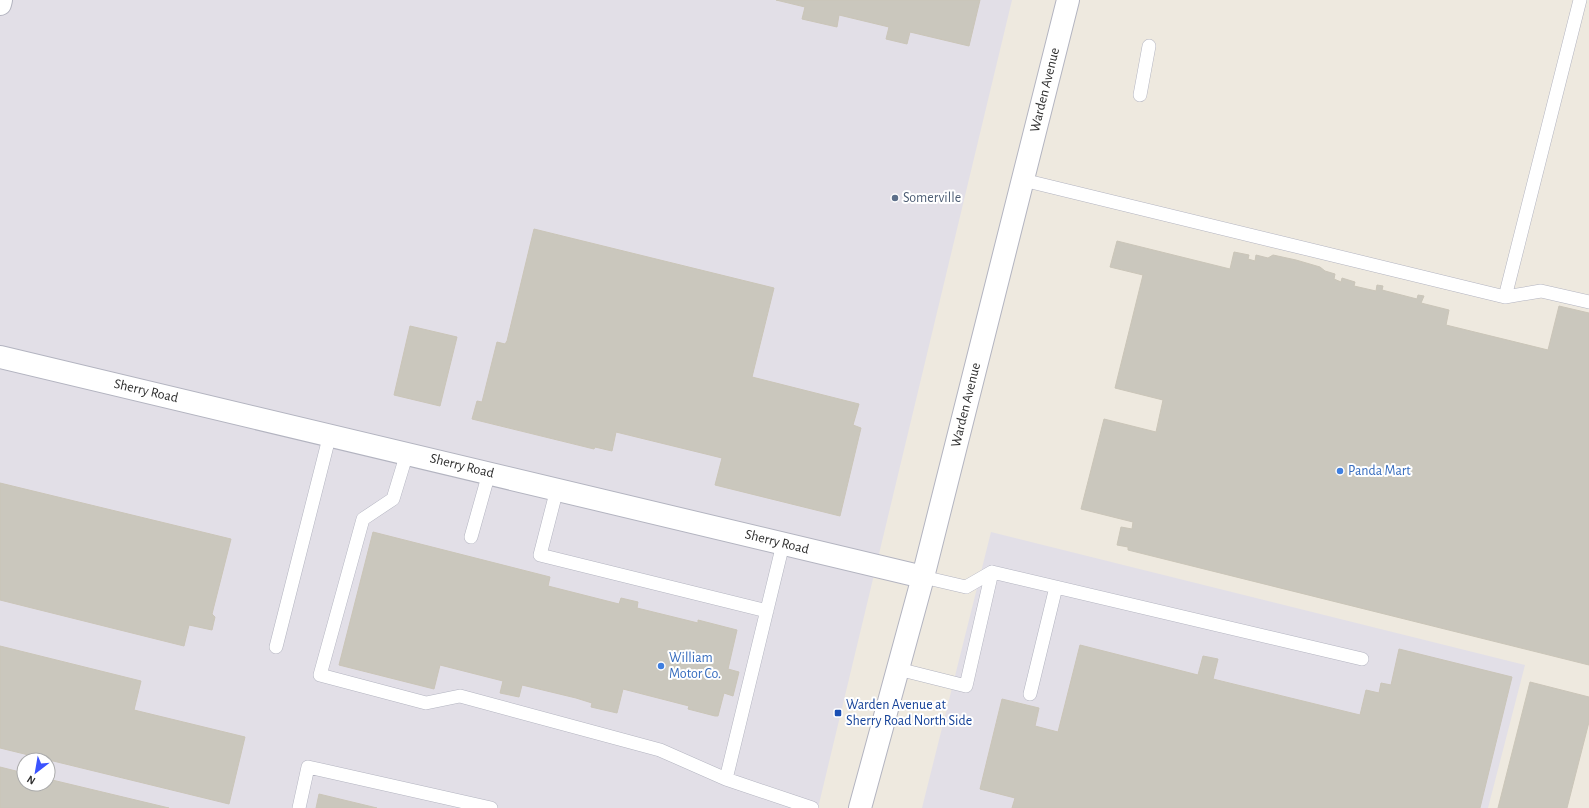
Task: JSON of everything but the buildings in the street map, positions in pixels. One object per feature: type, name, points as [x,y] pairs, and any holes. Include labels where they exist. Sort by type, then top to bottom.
[{"type":"street","points":[[0,4],[1,0]]},
{"type":"street","name":"Warden Avenue","points":[[860,808],[923,577],[1068,0]]},
{"type":"street","name":"Sherry Road","points":[[0,357],[330,434],[923,577]]},
{"type":"lane","points":[[1505,297],[1580,0]]},
{"type":"lane","points":[[1140,95],[1149,46]]},
{"type":"lane","points":[[1023,180],[1505,297],[1541,291],[1589,302]]},
{"type":"lane","points":[[276,647],[330,434]]},
{"type":"lane","points":[[407,453],[394,499],[363,519],[320,675],[426,703],[460,696],[660,750],[726,779],[812,808]]},
{"type":"lane","points":[[471,536],[489,473]]},
{"type":"lane","points":[[557,489],[540,555],[767,611]]},
{"type":"lane","points":[[726,779],[783,544]]},
{"type":"lane","points":[[923,577],[966,588],[992,572],[1362,659]]},
{"type":"lane","points":[[898,669],[966,686],[992,572]]},
{"type":"lane","points":[[1030,694],[1056,587]]},
{"type":"lane","points":[[299,808],[308,767],[491,808]]},
{"type":"shaded area","points":[[0,0],[1012,0],[818,808],[0,808]]},
{"type":"shaded area","points":[[991,532],[1525,665],[1488,808],[922,808]]},
{"type":"place","name":"Somerville","points":[[895,198]]},
{"type":"place","name":"Panda Mart","points":[[1340,471]]},
{"type":"place","name":"William Motor Co.","points":[[661,666]]},
{"type":"place","name":"Warden Avenue at Sherry Road North Side","points":[[838,713]]}]
